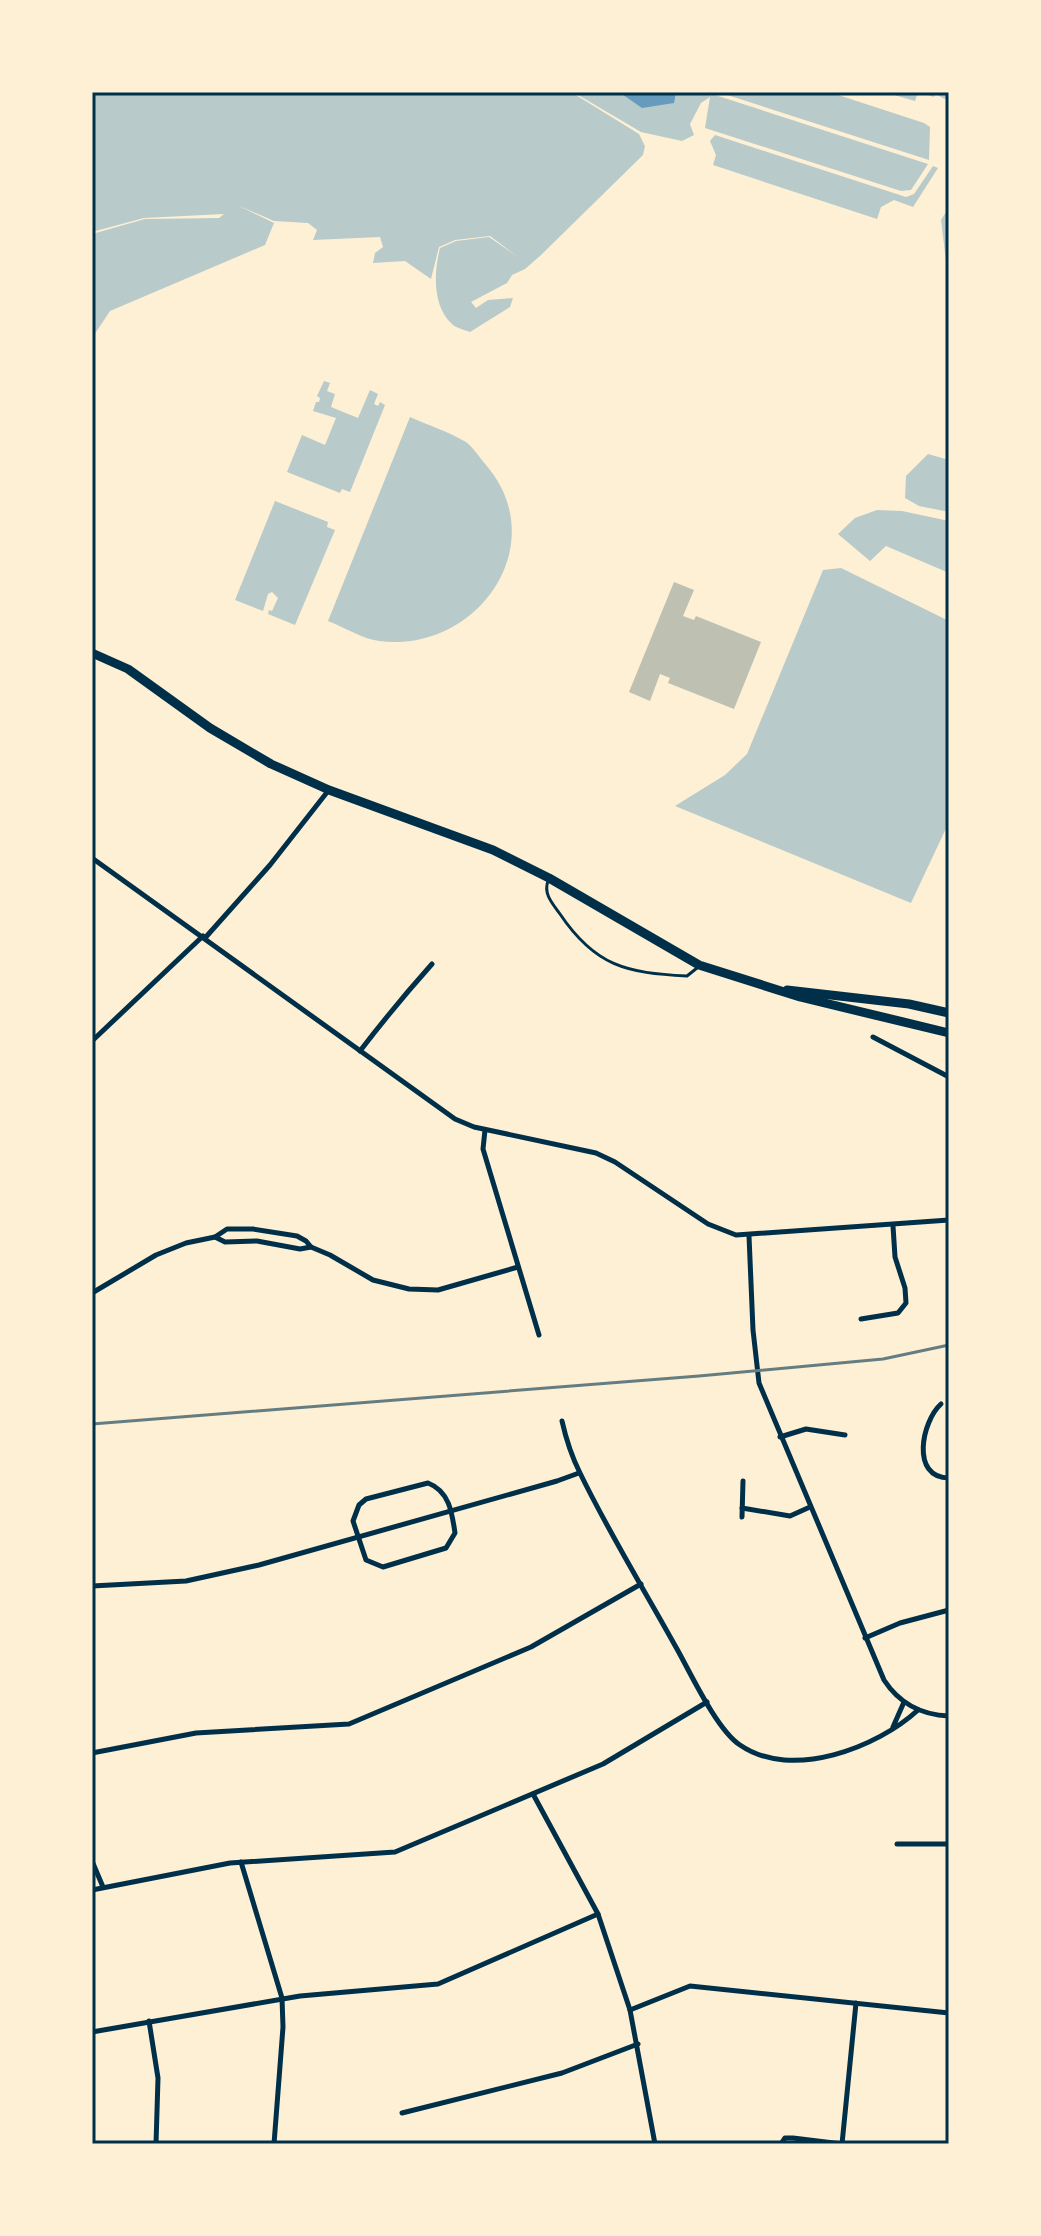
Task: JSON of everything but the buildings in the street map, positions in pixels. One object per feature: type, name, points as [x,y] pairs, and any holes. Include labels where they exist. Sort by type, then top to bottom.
[{"type":"main road","points":[[92,653],[128,669],[210,728],[271,764],[329,790],[493,850],[549,878],[699,965],[800,997],[949,1033]]},
{"type":"main road","points":[[779,990],[803,990],[909,1004],[949,1013]]},
{"type":"street","points":[[92,1041],[204,937],[270,865],[329,790]]},
{"type":"street","points":[[92,858],[455,1119],[485,1130],[596,1153],[615,1162],[721,1231],[749,1236],[949,1220]]},
{"type":"street","points":[[360,1051],[399,1000],[432,964]]},
{"type":"street","points":[[873,1037],[949,1077]]},
{"type":"street","points":[[485,1130],[483,1149],[539,1335]]},
{"type":"street","points":[[861,1319],[898,1313],[906,1303],[905,1288],[895,1257],[893,1226]]},
{"type":"street","points":[[92,1293],[171,1248],[215,1237],[227,1229],[253,1229],[297,1236],[311,1247],[373,1280],[409,1289],[438,1290],[518,1267]]},
{"type":"street","points":[[749,1236],[754,1345],[759,1383],[780,1437],[884,1680],[904,1702],[918,1710],[949,1716]]},
{"type":"street","points":[[215,1237],[225,1242],[257,1241],[300,1249],[311,1247]]},
{"type":"street","points":[[941,1404],[924,1434],[924,1457],[931,1472],[949,1478]]},
{"type":"street","points":[[562,1421],[579,1473],[707,1702],[739,1745],[776,1759],[811,1759],[842,1752],[873,1741],[893,1727],[904,1702]]},
{"type":"street","points":[[780,1437],[806,1429],[845,1435]]},
{"type":"street","points":[[92,1586],[186,1581],[259,1565],[579,1473]]},
{"type":"street","points":[[742,1517],[743,1481]]},
{"type":"street","points":[[432,1484],[443,1491],[451,1512],[455,1533],[446,1548],[383,1567],[363,1558],[353,1517],[363,1501],[409,1487],[432,1484]]},
{"type":"street","points":[[742,1508],[790,1516],[810,1507]]},
{"type":"street","points":[[92,1753],[196,1733],[349,1724],[531,1647],[641,1584]]},
{"type":"street","points":[[865,1638],[900,1623],[949,1610]]},
{"type":"street","points":[[92,1890],[241,1862],[395,1852],[603,1764],[707,1702]]},
{"type":"street","points":[[893,1727],[899,1727],[918,1710]]},
{"type":"street","points":[[533,1794],[598,1914],[630,2010],[655,2144]]},
{"type":"street","points":[[897,1844],[949,1844]]},
{"type":"street","points":[[92,1861],[103,1887]]},
{"type":"street","points":[[241,1862],[282,1998],[283,2027],[274,2144]]},
{"type":"street","points":[[92,2032],[282,1998],[438,1984],[598,1914]]},
{"type":"street","points":[[630,2010],[690,1986],[949,2013]]},
{"type":"street","points":[[781,2144],[789,2138],[842,2144],[856,2003]]},
{"type":"street","points":[[149,2021],[158,2078],[156,2144]]},
{"type":"street","points":[[402,2113],[562,2073],[638,2044]]},
{"type":"lane","points":[[549,878],[545,888],[549,898],[573,934],[594,954],[624,967],[659,975],[687,976],[699,965]]},
{"type":"shaded area","points":[[92,92],[571,92],[639,134],[645,146],[643,155],[541,255],[525,269],[512,275],[507,283],[471,302],[476,308],[488,300],[513,298],[510,307],[470,332],[452,324],[441,308],[436,288],[438,257],[440,248],[456,241],[489,237],[518,257],[490,236],[455,240],[439,247],[431,279],[405,261],[373,263],[375,253],[383,247],[380,237],[313,240],[317,230],[308,223],[274,221],[237,205],[274,223],[265,245],[110,311],[92,338],[92,234],[145,219],[219,218],[224,214],[144,218],[92,232]]},
{"type":"shaded area","points":[[573,92],[708,92],[710,96],[712,94],[928,164],[911,190],[901,191],[705,128],[710,97],[701,103],[690,124],[694,135],[682,141],[641,132]]},
{"type":"shaded area","points":[[718,92],[829,92],[930,127],[929,160]]},
{"type":"shaded area","points":[[884,92],[918,92],[915,101]]},
{"type":"shaded area","points":[[918,92],[949,92],[949,101],[935,94],[934,97]]},
{"type":"shaded area","points":[[715,135],[906,197],[914,194],[933,166],[938,168],[913,207],[894,200],[881,207],[877,219],[713,165],[716,155],[710,141]]},
{"type":"shaded area","points":[[949,207],[949,263],[946,261],[941,220]]},
{"type":"shaded area","points":[[324,381],[330,383],[327,391],[335,394],[331,407],[358,418],[370,390],[378,394],[374,404],[378,406],[380,402],[385,405],[350,492],[342,489],[340,493],[287,472],[302,435],[325,445],[336,418],[313,411],[316,402],[319,402],[317,396]]},
{"type":"shaded area","points":[[410,417],[466,442],[486,465],[505,496],[512,528],[508,559],[495,588],[474,612],[447,630],[415,640],[379,641],[328,621]]},
{"type":"shaded area","points":[[928,454],[949,460],[949,512],[919,506],[905,498],[906,476]]},
{"type":"shaded area","points":[[275,501],[328,522],[327,527],[335,530],[295,625],[268,614],[278,598],[272,592],[268,594],[263,611],[235,600]]},
{"type":"shaded area","points":[[877,510],[902,511],[949,521],[949,573],[886,546],[870,561],[838,534],[855,518]]},
{"type":"shaded area","points":[[841,568],[949,621],[949,822],[911,903],[675,806],[725,775],[747,754],[823,570]]},
{"type":"water","points":[[619,92],[676,92],[674,103],[642,108]]},
{"type":"railway","points":[[92,1424],[699,1376],[883,1359],[949,1345]]}]
